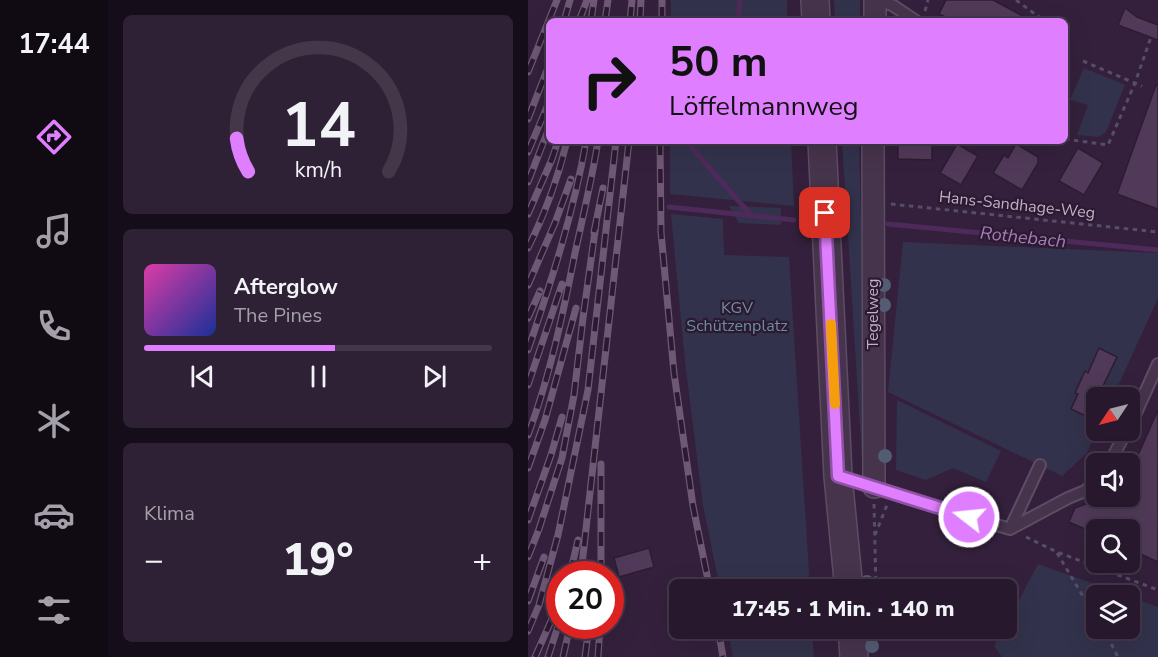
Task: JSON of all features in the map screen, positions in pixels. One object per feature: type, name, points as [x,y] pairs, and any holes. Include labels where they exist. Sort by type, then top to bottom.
[{"type":"street","points":[[815,0],[816,18]]},
{"type":"street","points":[[875,18],[876,0]]},
{"type":"street","points":[[822,144],[838,476],[848,579]]},
{"type":"street","name":"Tegelweg","points":[[873,144],[874,488]]},
{"type":"street","points":[[853,639],[854,657]]},
{"type":"lane","points":[[876,0],[892,5],[912,18]]},
{"type":"lane","points":[[1140,404],[1158,364]]},
{"type":"lane","points":[[1010,529],[1040,465]]},
{"type":"lane","points":[[838,476],[1010,529],[1086,490]]},
{"type":"path","points":[[1016,0],[1038,18]]},
{"type":"path","points":[[1068,139],[1108,145],[1135,83],[1151,38]]},
{"type":"path","points":[[1083,61],[1142,86]]},
{"type":"path","name":"Hans-Sandhage-Weg","points":[[873,203],[1158,232]]},
{"type":"path","points":[[874,488],[876,579]]},
{"type":"path","points":[[874,537],[885,508],[894,494]]},
{"type":"path","points":[[1010,529],[1056,552],[1158,590]]},
{"type":"path","points":[[1056,552],[1086,602]]},
{"type":"path","points":[[1108,639],[1118,657]]},
{"type":"green space","points":[[671,0],[787,0],[787,18],[671,18]]},
{"type":"green space","points":[[834,0],[860,0],[860,18],[835,18]]},
{"type":"green space","points":[[1084,68],[1125,85],[1106,132],[1098,137],[1077,135],[1088,105],[1070,100]]},
{"type":"green space","points":[[670,144],[791,144],[794,206],[670,194]]},
{"type":"green space","points":[[842,144],[859,144],[867,460],[862,459]]},
{"type":"green space","points":[[729,206],[781,208],[781,225],[739,223]]},
{"type":"green space","name":"KGV Schützenplatz","points":[[671,214],[723,219],[724,255],[789,257],[809,579],[718,579],[703,505],[685,362]]},
{"type":"green space","points":[[903,242],[1158,253],[1158,298],[1118,387],[1086,387],[1086,441],[1092,441],[1087,453],[1062,476],[888,392]]},
{"type":"green space","points":[[897,400],[1001,451],[986,482],[953,468],[926,480],[896,470]]},
{"type":"green space","points":[[1038,564],[1098,585],[1086,585],[1086,639],[1140,639],[1140,601],[1158,607],[1158,657],[1002,657],[994,646],[998,639],[1017,639],[1017,604]]},
{"type":"green space","points":[[729,639],[813,639],[814,657],[733,657]]},
{"type":"building","points":[[946,0],[993,0],[1026,18],[948,18],[939,14]]},
{"type":"building","points":[[1125,8],[1137,17],[1158,25],[1158,40],[1118,25]]},
{"type":"building","points":[[1156,85],[1158,86],[1158,209],[1117,194]]},
{"type":"building","points":[[898,144],[932,144],[932,160],[898,159]]},
{"type":"building","points":[[957,144],[978,156],[961,185],[940,173]]},
{"type":"building","points":[[1016,144],[1038,157],[1038,163],[1022,190],[993,173],[1004,155],[1008,158]]},
{"type":"building","points":[[1078,148],[1103,163],[1084,195],[1059,181]]},
{"type":"building","points":[[1099,348],[1117,357],[1102,387],[1086,387],[1086,416],[1071,409],[1085,371],[1088,373]]},
{"type":"building","points":[[1158,410],[1158,562],[1140,554],[1140,519],[1086,519],[1086,530],[1069,522],[1075,508],[1086,504],[1086,507],[1140,507],[1139,453]]},
{"type":"building","points":[[649,548],[654,567],[624,576],[624,561],[615,561],[614,558]]},
{"type":"waterway","points":[[738,18],[740,0]]},
{"type":"waterway","points":[[692,148],[750,214]]},
{"type":"waterway","name":"Rothebach","points":[[669,207],[794,220]]},
{"type":"waterway","name":"Rothebach","points":[[888,224],[1158,250]]},
{"type":"railway","points":[[550,18],[557,0]]},
{"type":"railway","points":[[565,18],[570,0]]},
{"type":"railway","points":[[580,18],[587,0]]},
{"type":"railway","points":[[591,18],[594,0]]},
{"type":"railway","points":[[605,18],[608,0]]},
{"type":"railway","points":[[630,18],[632,0]]},
{"type":"railway","points":[[640,18],[641,0]]},
{"type":"railway","points":[[662,0],[662,18]]},
{"type":"railway","points":[[528,72],[546,27]]},
{"type":"railway","points":[[528,119],[546,73]]},
{"type":"railway","points":[[528,152],[546,109]]},
{"type":"railway","points":[[528,182],[546,136]]},
{"type":"railway","points":[[528,214],[557,144]]},
{"type":"railway","points":[[528,248],[560,169],[566,144]]},
{"type":"railway","points":[[528,350],[568,220],[585,144]]},
{"type":"railway","points":[[528,435],[543,390],[566,299],[597,144]]},
{"type":"railway","points":[[528,631],[539,605],[558,535],[588,390],[616,144]]},
{"type":"railway","points":[[582,561],[629,144]]},
{"type":"railway","points":[[660,144],[661,232],[674,373],[693,506],[708,579]]},
{"type":"railway","points":[[528,285],[571,179]]},
{"type":"railway","points":[[594,232],[603,188]]},
{"type":"railway","points":[[528,557],[562,458],[574,395],[596,224]]},
{"type":"railway","points":[[528,385],[562,284]]},
{"type":"railway","points":[[528,318],[540,291]]},
{"type":"railway","points":[[528,468],[545,420],[576,308]]},
{"type":"railway","points":[[528,520],[562,417]]},
{"type":"railway","points":[[601,464],[601,561]]},
{"type":"railway","points":[[573,561],[578,540]]},
{"type":"railway","points":[[528,601],[544,557]]},
{"type":"railway","points":[[535,657],[546,632]]},
{"type":"railway","points":[[548,657],[554,639]]},
{"type":"railway","points":[[563,657],[567,639]]},
{"type":"railway","points":[[585,657],[587,639]]},
{"type":"railway","points":[[598,657],[599,639]]},
{"type":"railway","points":[[720,639],[723,657]]},
{"type":"slow traffic","points":[[831,324],[835,404]]},
{"type":"route","points":[[825,213],[838,476],[969,517]]}]
